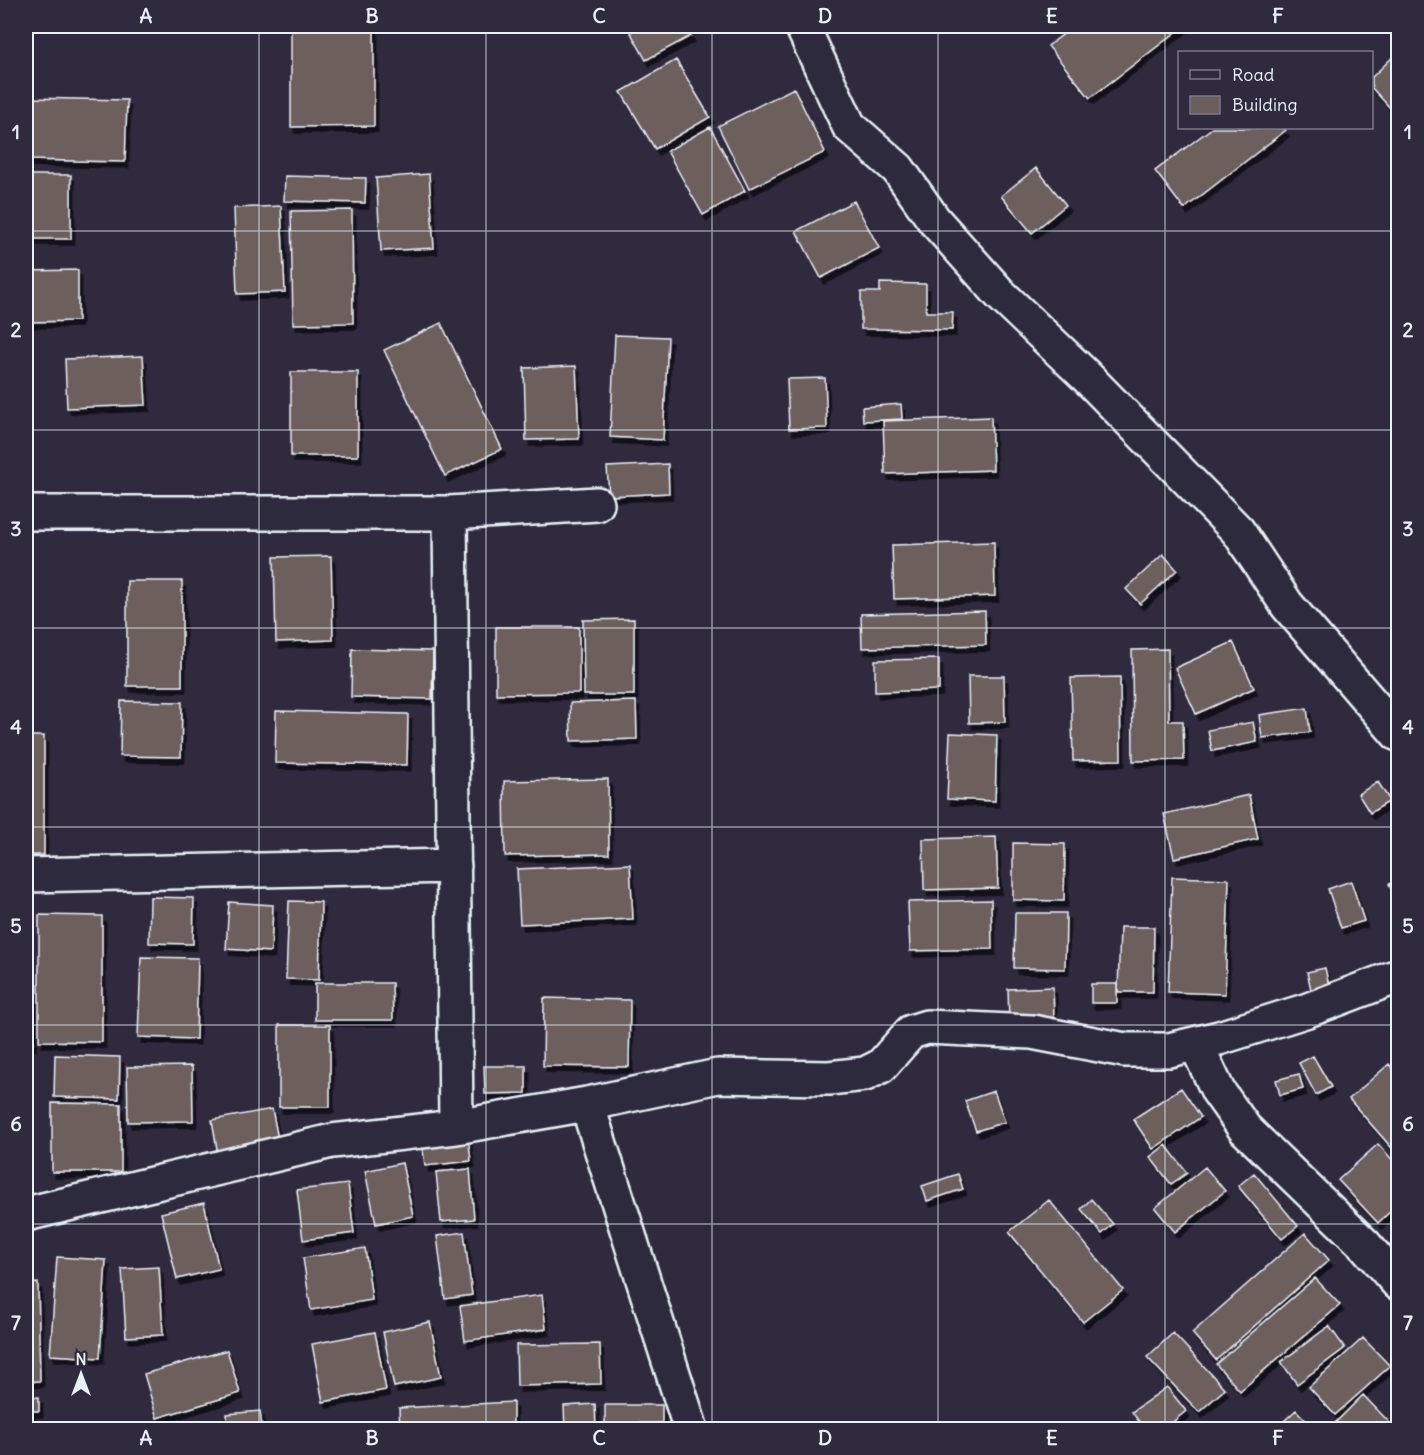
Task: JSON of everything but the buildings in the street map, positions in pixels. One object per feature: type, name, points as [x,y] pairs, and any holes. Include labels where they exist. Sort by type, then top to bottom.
[{"type":"street","points":[[802,26],[849,126],[898,169],[934,220],[1001,295],[1084,375],[1238,531],[1261,562],[1287,605],[1398,734]]},
{"type":"street","points":[[26,513],[450,513],[597,504]]},
{"type":"street","points":[[450,513],[456,1127]]},
{"type":"street","points":[[26,875],[454,866]]},
{"type":"street","points":[[26,1214],[332,1141],[456,1127],[587,1104],[718,1076],[829,1078],[865,1074],[880,1065],[911,1032],[927,1027],[1032,1032],[1125,1050],[1169,1050],[1308,1010],[1398,976]]},
{"type":"street","points":[[1196,1044],[1218,1091],[1245,1129],[1365,1245],[1398,1283]]},
{"type":"street","points":[[587,1104],[691,1430]]}]
